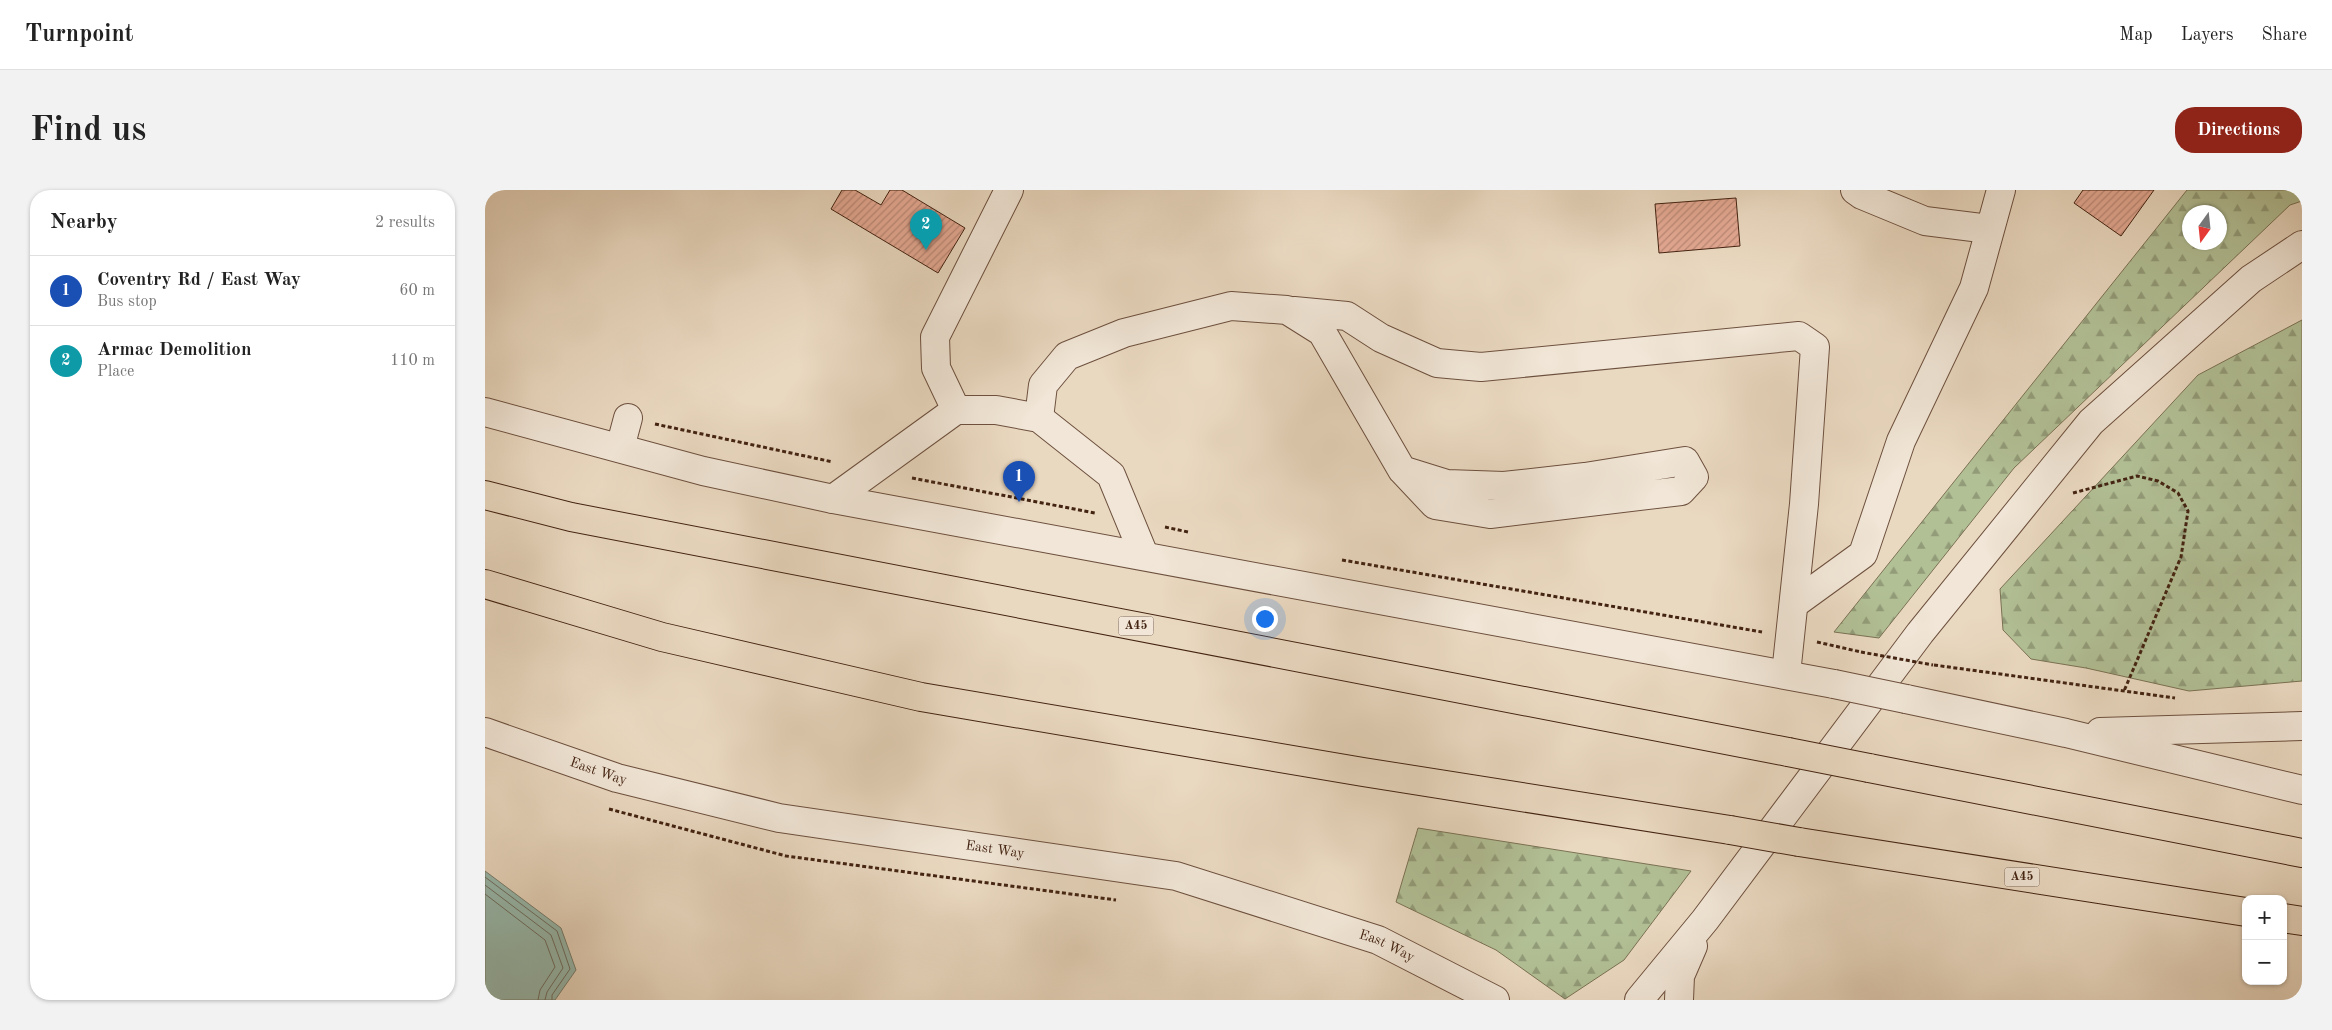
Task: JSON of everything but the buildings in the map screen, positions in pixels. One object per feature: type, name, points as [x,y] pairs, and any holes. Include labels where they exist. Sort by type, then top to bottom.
[{"type":"highway","name":"A45","points":[[485,495],[590,521],[2302,853]]},
{"type":"highway","name":"A45","points":[[485,584],[662,637],[921,697],[1373,774],[2242,911]]},
{"type":"highway","points":[[2287,919],[2302,921]]},
{"type":"street","points":[[956,410],[936,368],[935,337],[1009,190]]},
{"type":"street","points":[[1855,190],[1861,195],[1925,221],[1989,229]]},
{"type":"street","points":[[1794,604],[1863,554],[1901,441],[1974,288],[2001,190]]},
{"type":"street","points":[[1639,1000],[1705,920],[1920,633],[2091,422],[2251,279],[2302,245]]},
{"type":"street","points":[[1039,418],[1043,385],[1067,356],[1124,333],[1231,306],[1347,316],[1381,338],[1437,363],[1481,367],[1799,336],[1815,347],[1804,504],[1786,674]]},
{"type":"street","points":[[1287,310],[1322,332],[1402,470],[1435,505],[1490,514],[1681,491],[1693,477],[1685,461],[1585,477],[1504,486],[1447,484],[1402,470]]},
{"type":"street","points":[[833,499],[956,410],[996,410],[1039,418],[1111,475],[1144,555]]},
{"type":"street","points":[[485,412],[703,471],[833,499],[1786,674],[2066,733],[2302,790]]},
{"type":"street","points":[[620,448],[628,418]]},
{"type":"street","points":[[2066,733],[2302,726]]},
{"type":"street","name":"East Way","points":[[485,732],[617,778],[779,818],[1175,876],[1378,940],[1495,1000]]},
{"type":"street","points":[[1679,1000],[1680,976],[1705,920]]},
{"type":"path","points":[[628,418],[873,470],[1194,533]]},
{"type":"path","points":[[2067,497],[2076,492],[2137,476],[2158,481],[2178,493],[2188,511],[2181,557],[2124,691]]},
{"type":"path","points":[[1339,560],[1791,637],[1861,652],[1933,664],[2183,699]]},
{"type":"path","points":[[1915,665],[1921,657]]},
{"type":"path","points":[[623,814],[786,856],[1125,901]]},
{"type":"green space","points":[[2187,190],[2302,190],[2302,201],[2290,205],[2014,468],[1879,638],[1834,632]]},
{"type":"green space","points":[[2302,320],[2302,681],[2189,691],[2086,668],[2031,659],[2003,630],[2000,589],[2198,375]]},
{"type":"green space","points":[[1418,828],[1691,871],[1624,960],[1565,999],[1496,950],[1396,902]]},
{"type":"water","points":[[485,871],[561,928],[576,970],[555,1000],[492,1000],[485,996]]},
{"type":"place","name":"Armac Demolition","points":[[926,250]]},
{"type":"place","name":"Coventry Rd / East Way","points":[[1019,502]]}]
